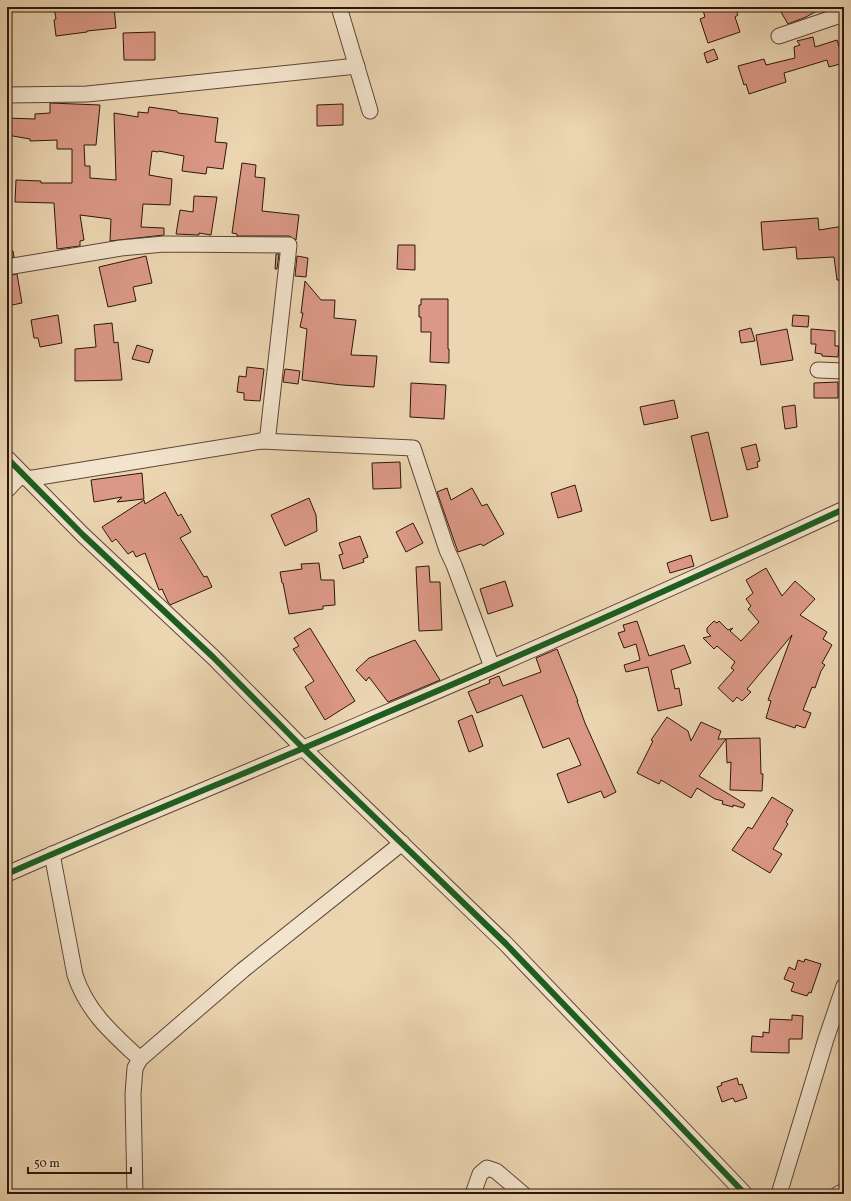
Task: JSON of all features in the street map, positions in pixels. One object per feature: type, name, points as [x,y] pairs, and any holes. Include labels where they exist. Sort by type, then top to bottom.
[{"type":"street","points":[[339,7],[370,110]]},
{"type":"street","points":[[778,36],[844,14]]},
{"type":"street","points":[[7,95],[87,94],[357,66]]},
{"type":"street","points":[[7,267],[121,248],[164,244],[289,245],[268,434],[266,439],[261,441]]},
{"type":"street","points":[[818,370],[844,370]]},
{"type":"street","points":[[7,490],[25,476],[261,441],[413,448],[447,550],[492,667]]},
{"type":"street","points":[[7,458],[83,535],[214,657],[303,748],[517,955],[745,1194]]},
{"type":"street","points":[[7,874],[492,667],[844,509]]},
{"type":"street","points":[[135,1194],[133,1094],[135,1068],[140,1059],[243,970],[402,843]]},
{"type":"street","points":[[52,854],[75,975],[79,987],[86,1000],[105,1026],[140,1059]]},
{"type":"street","points":[[779,1194],[844,986]]},
{"type":"street","points":[[473,1194],[480,1174],[487,1168],[496,1171],[523,1194]]},
{"type":"street","points":[[838,1194],[844,1190]]},
{"type":"building","points":[[54,7],[114,7],[116,28],[56,36]]},
{"type":"building","points":[[702,7],[734,7],[738,15],[735,17],[740,32],[708,43],[700,19],[705,17]]},
{"type":"building","points":[[778,7],[824,7],[806,17],[788,24]]},
{"type":"building","points":[[155,32],[155,60],[124,60],[123,33]]},
{"type":"building","points":[[813,37],[815,47],[837,40],[844,63],[829,67],[827,60],[784,73],[786,82],[749,94],[746,84],[744,85],[738,66],[764,59],[766,65],[795,58],[794,47],[800,45],[797,41]]},
{"type":"building","points":[[714,49],[718,59],[707,63],[704,53]]},
{"type":"building","points":[[50,103],[100,105],[96,145],[84,145],[85,166],[90,166],[90,178],[116,180],[114,113],[138,117],[138,112],[148,113],[149,107],[177,111],[178,113],[218,118],[215,142],[227,143],[223,169],[207,167],[206,174],[182,171],[184,156],[152,151],[149,175],[172,179],[170,205],[143,204],[141,227],[164,228],[164,235],[110,241],[111,219],[80,215],[84,240],[80,241],[80,246],[57,249],[54,203],[15,202],[16,180],[41,181],[41,183],[72,183],[72,149],[57,149],[57,140],[30,141],[30,139],[7,135],[7,118],[35,119],[35,114],[50,113]]},
{"type":"building","points":[[343,104],[343,125],[317,126],[317,105]]},
{"type":"building","points":[[242,163],[256,165],[255,177],[265,178],[262,211],[299,215],[296,240],[289,236],[237,236],[237,234],[232,233]]},
{"type":"building","points":[[194,196],[217,197],[211,235],[199,233],[199,235],[176,234],[180,210],[193,212]]},
{"type":"building","points":[[818,218],[819,230],[844,226],[844,280],[837,280],[834,257],[797,259],[796,247],[763,250],[761,222]]},
{"type":"building","points":[[398,245],[415,245],[415,270],[397,269]]},
{"type":"building","points":[[7,251],[13,251],[14,257],[7,258]]},
{"type":"building","points":[[276,254],[279,254],[277,269],[275,269]]},
{"type":"building","points":[[146,256],[152,283],[133,287],[136,301],[108,307],[99,267]]},
{"type":"building","points":[[297,256],[308,258],[306,277],[295,276]]},
{"type":"building","points":[[17,274],[22,303],[7,306],[7,276]]},
{"type":"building","points":[[305,281],[321,300],[335,300],[334,318],[356,320],[351,355],[377,356],[374,387],[302,380],[307,329],[300,327],[303,313],[301,313]]},
{"type":"building","points":[[421,299],[448,299],[449,363],[430,362],[431,332],[421,332],[419,305],[421,305]]},
{"type":"building","points":[[58,315],[62,343],[40,347],[38,338],[34,338],[31,320]]},
{"type":"building","points":[[793,315],[809,316],[808,327],[792,326]]},
{"type":"building","points":[[112,323],[114,343],[118,342],[122,380],[75,381],[75,349],[96,347],[94,325]]},
{"type":"building","points":[[751,328],[755,341],[741,343],[739,331]]},
{"type":"building","points":[[787,329],[793,360],[761,365],[756,335]]},
{"type":"building","points":[[811,329],[835,331],[835,346],[839,346],[838,357],[822,356],[822,354],[815,353],[816,344],[811,344]]},
{"type":"building","points":[[137,345],[153,350],[149,363],[132,359]]},
{"type":"building","points":[[247,367],[264,369],[260,401],[244,400],[244,393],[237,392],[239,376],[246,377]]},
{"type":"building","points":[[285,369],[300,371],[298,384],[283,382]]},
{"type":"building","points":[[838,382],[838,398],[814,398],[814,383]]},
{"type":"building","points":[[411,383],[446,385],[444,419],[410,417]]},
{"type":"building","points":[[674,400],[678,418],[644,425],[640,407]]},
{"type":"building","points":[[795,405],[797,427],[785,429],[782,407]]},
{"type":"building","points":[[708,432],[728,517],[711,521],[691,436]]},
{"type":"building","points":[[756,444],[760,461],[757,462],[758,467],[747,470],[741,448]]},
{"type":"building","points":[[400,462],[401,488],[373,489],[372,463]]},
{"type":"building","points":[[142,473],[144,499],[117,502],[122,497],[94,502],[91,480]]},
{"type":"building","points":[[575,485],[582,511],[558,518],[551,493]]},
{"type":"building","points":[[447,488],[451,500],[472,488],[482,506],[487,504],[504,534],[483,546],[481,544],[458,552],[437,492]]},
{"type":"building","points":[[165,492],[178,516],[181,514],[191,532],[180,538],[204,577],[207,576],[212,587],[170,605],[162,589],[159,590],[145,553],[136,557],[133,551],[128,554],[116,539],[112,542],[102,527],[144,500],[145,504]]},
{"type":"building","points":[[309,498],[316,515],[317,531],[285,546],[271,515]]},
{"type":"building","points":[[413,523],[423,543],[406,552],[396,532]]},
{"type":"building","points":[[360,536],[368,557],[363,559],[364,562],[343,569],[339,555],[343,554],[339,543]]},
{"type":"building","points":[[691,555],[694,566],[670,573],[667,563]]},
{"type":"building","points":[[319,563],[321,580],[334,580],[335,605],[323,606],[323,609],[289,614],[280,572],[302,569],[301,564]]},
{"type":"building","points":[[429,566],[430,582],[440,582],[442,630],[419,631],[416,567]]},
{"type":"building","points":[[766,568],[782,596],[795,581],[815,599],[800,615],[827,632],[823,639],[832,645],[822,663],[825,665],[821,671],[815,688],[812,687],[803,710],[811,713],[805,728],[796,725],[795,728],[766,718],[771,701],[768,700],[792,635],[747,689],[751,692],[742,701],[737,697],[733,702],[718,688],[734,670],[731,668],[735,662],[717,646],[714,649],[703,638],[711,636],[707,632],[707,628],[714,621],[717,623],[719,621],[728,630],[733,628],[730,631],[741,641],[759,622],[748,609],[751,606],[746,599],[753,593],[746,580]]},
{"type":"building","points":[[505,581],[513,606],[488,614],[480,589]]},
{"type":"building","points":[[637,621],[649,656],[684,645],[691,663],[671,670],[675,689],[679,688],[682,705],[658,711],[648,667],[626,672],[624,665],[640,660],[636,644],[624,648],[618,633],[625,631],[623,625]]},
{"type":"building","points":[[310,628],[355,701],[325,720],[305,687],[314,681],[293,649],[299,646],[294,638]]},
{"type":"building","points":[[415,640],[440,680],[388,702],[369,677],[366,681],[356,670],[369,658]]},
{"type":"building","points":[[557,649],[578,701],[585,723],[616,792],[604,798],[601,791],[568,803],[557,774],[581,765],[569,738],[543,748],[522,695],[477,713],[468,692],[490,683],[489,680],[499,676],[503,686],[541,672],[536,658]]},
{"type":"building","points":[[472,715],[483,746],[469,752],[458,721]]},
{"type":"building","points":[[667,717],[688,731],[691,741],[701,722],[721,731],[718,739],[760,738],[761,774],[763,774],[762,791],[730,790],[731,762],[727,763],[726,739],[699,776],[745,804],[743,808],[722,804],[723,801],[715,799],[697,788],[691,798],[661,780],[659,784],[637,773],[653,741],[651,740]]},
{"type":"building","points":[[772,797],[793,810],[786,822],[788,824],[773,849],[782,854],[770,873],[732,850],[748,827],[752,829]]},
{"type":"building","points":[[805,959],[821,964],[811,993],[809,992],[807,996],[791,991],[794,983],[784,979],[789,967],[795,970],[798,960],[804,962]]},
{"type":"building","points":[[792,1015],[803,1016],[802,1039],[789,1039],[789,1053],[751,1052],[752,1036],[763,1037],[763,1032],[769,1033],[770,1019],[792,1020]]},
{"type":"building","points":[[737,1078],[739,1085],[742,1084],[747,1098],[735,1102],[733,1098],[722,1102],[717,1087],[722,1085],[721,1083]]},
{"type":"cycle path","points":[[7,458],[83,535],[213,657],[303,748],[506,944],[745,1194]]},
{"type":"cycle path","points":[[7,874],[492,667],[844,509]]}]
